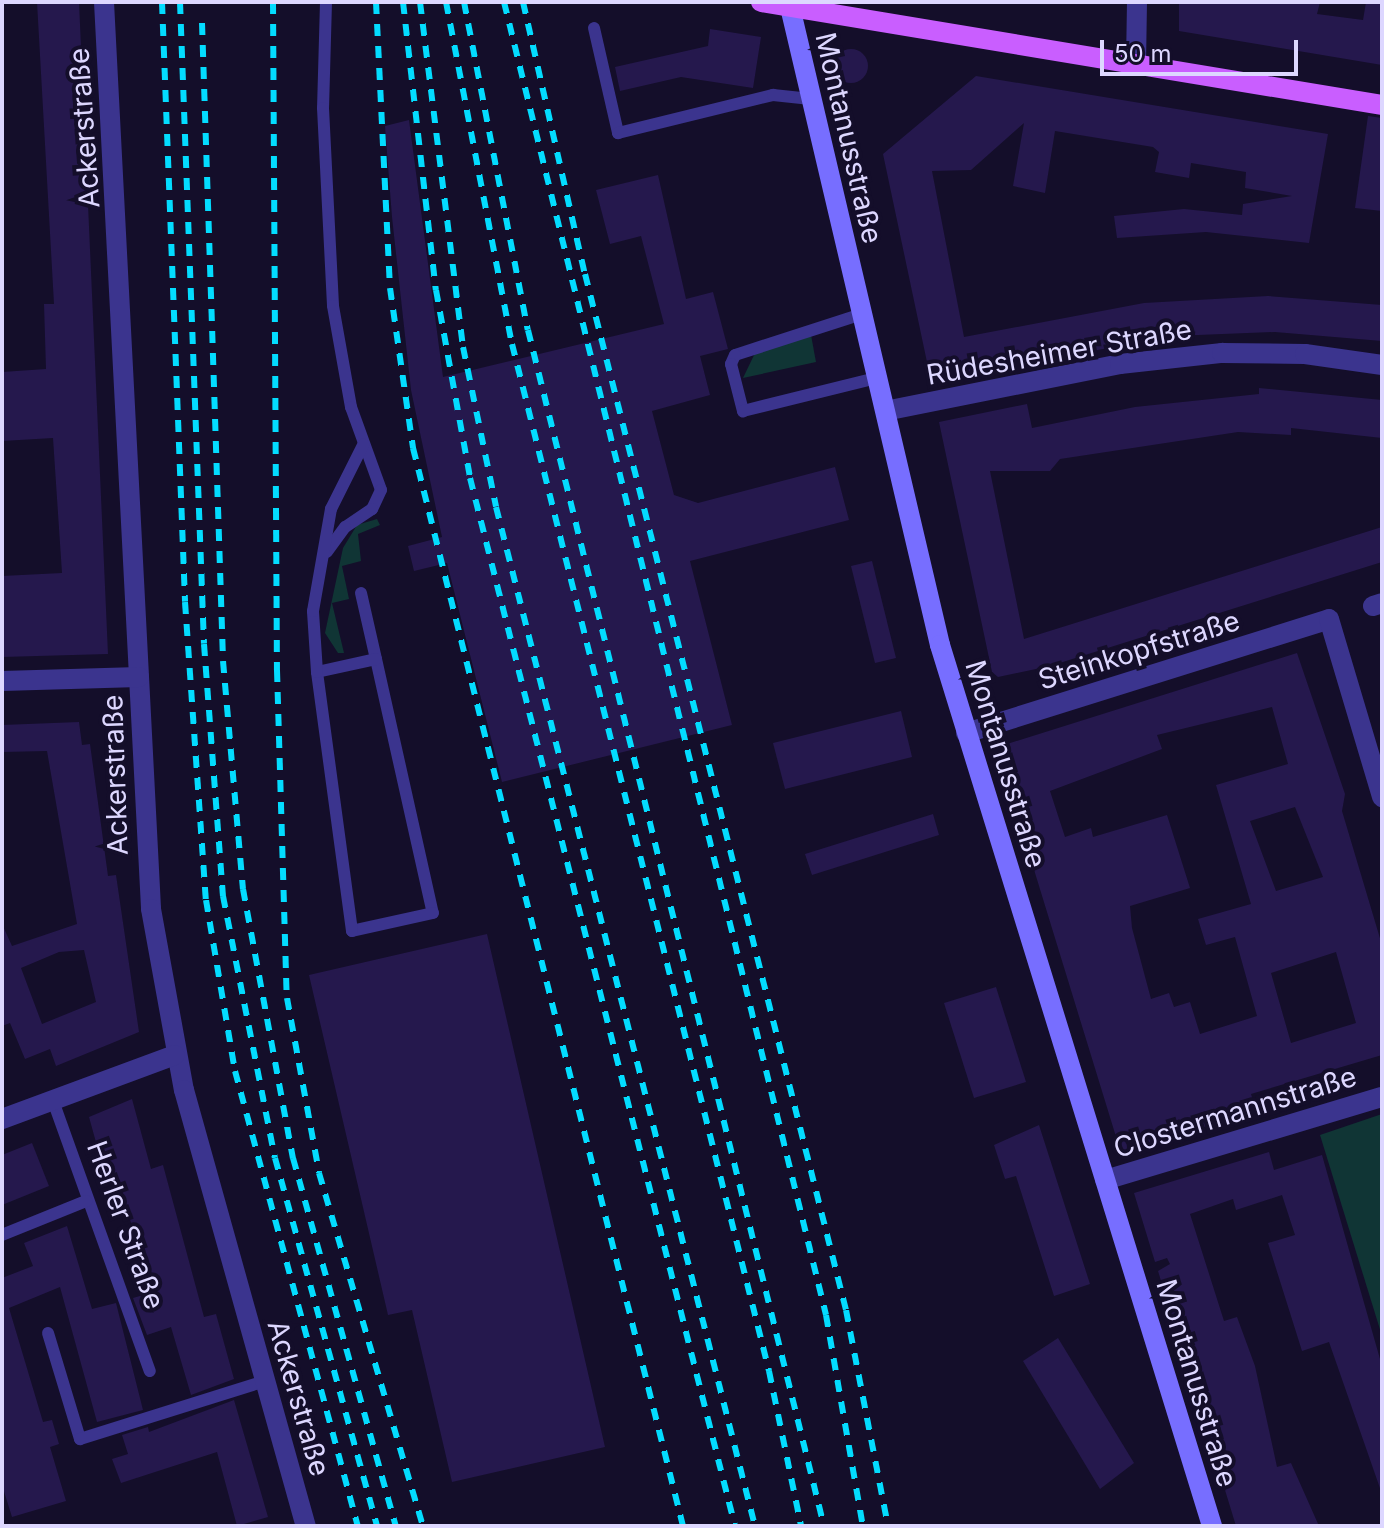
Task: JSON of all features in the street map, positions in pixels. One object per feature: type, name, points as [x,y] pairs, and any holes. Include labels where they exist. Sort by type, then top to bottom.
[{"type":"main road","points":[[761,2],[790,4],[1382,105]]},
{"type":"street","name":"Ackerstraße","points":[[104,2],[151,909],[175,1055],[306,1526]]},
{"type":"street","points":[[1136,65],[1137,2]]},
{"type":"street","name":"Montanusstraße","points":[[790,4],[862,314],[890,410],[940,645],[1212,1526]]},
{"type":"street","name":"Rüdesheimer Straße","points":[[890,410],[1120,364],[1222,353],[1305,354],[1382,365]]},
{"type":"street","name":"Steinkopfstraße","points":[[966,733],[1329,619],[1382,796]]},
{"type":"street","points":[[2,681],[139,677]]},
{"type":"street","points":[[2,1119],[175,1055]]},
{"type":"street","name":"Clostermannstraße","points":[[1105,1180],[1382,1097]]},
{"type":"lane","points":[[326,2],[323,108],[333,306],[363,445],[379,481],[379,501],[345,527],[327,552]]},
{"type":"lane","points":[[594,28],[618,133],[773,95],[811,99]]},
{"type":"lane","points":[[862,314],[735,355],[731,364],[743,411],[880,377]]},
{"type":"lane","points":[[361,593],[433,913],[352,931],[311,633],[327,552],[331,509],[363,445]]},
{"type":"lane","points":[[317,672],[376,659]]},
{"type":"lane","name":"Herler Straße","points":[[52,1098],[86,1201],[104,1230],[150,1371]]},
{"type":"lane","points":[[2,1235],[86,1201]]},
{"type":"lane","points":[[48,1333],[80,1439],[265,1381]]},
{"type":"green space","points":[[811,335],[816,362],[743,378],[756,351]]},
{"type":"green space","points":[[377,519],[380,525],[358,534],[361,561],[342,566],[349,599],[332,603],[344,653],[338,653],[325,633],[343,548],[357,525]]},
{"type":"green space","points":[[1382,1114],[1382,1336],[1320,1135]]},
{"type":"building","points":[[37,2],[79,2],[108,654],[2,657],[2,576],[62,573],[53,438],[2,441],[2,372],[46,369],[44,304],[54,304]]},
{"type":"building","points":[[1179,2],[1320,2],[1317,14],[1363,20],[1366,2],[1382,2],[1382,65],[1179,31]]},
{"type":"building","points":[[710,29],[761,37],[753,88],[681,77],[620,91],[615,67],[708,46]]},
{"type":"building","points":[[851,49],[863,54],[868,66],[863,78],[851,83],[839,78],[834,66],[839,54]]},
{"type":"building","points":[[976,76],[1328,134],[1309,243],[1206,232],[1117,238],[1114,216],[1184,209],[1242,215],[1243,204],[1292,196],[1245,188],[1246,172],[1191,163],[1189,178],[1155,172],[1159,152],[1153,147],[1055,131],[1045,193],[1013,186],[1024,123],[971,170],[932,171],[964,337],[1144,303],[1268,296],[1382,305],[1382,341],[1275,332],[1173,336],[931,381],[883,154]]},
{"type":"building","points":[[1368,116],[1382,118],[1382,211],[1355,208]]},
{"type":"building","points":[[409,120],[443,377],[664,324],[641,236],[610,244],[596,190],[658,175],[686,299],[713,292],[728,349],[700,356],[710,395],[652,411],[674,495],[698,503],[835,467],[849,520],[690,561],[732,725],[502,782],[447,563],[414,571],[408,546],[442,537],[411,390],[392,217],[385,126]]},
{"type":"building","points":[[1259,388],[1382,400],[1382,438],[1291,428],[1291,435],[1238,432],[1060,459],[1050,471],[990,471],[1024,639],[1382,527],[1382,562],[1050,666],[998,677],[992,672],[939,422],[1027,404],[1032,428],[1135,407],[1259,394]]},
{"type":"building","points":[[872,561],[896,658],[875,663],[851,566]]},
{"type":"building","points":[[1297,653],[1345,794],[1342,811],[1382,945],[1382,1055],[1251,1094],[1256,1111],[1121,1153],[1000,759],[1010,756],[1007,744]],"holes":[[[1272,707],[1288,764],[1216,785],[1251,904],[1198,919],[1206,945],[1235,937],[1257,1016],[1200,1034],[1190,1002],[1174,1007],[1169,993],[1151,999],[1132,928],[1130,906],[1190,888],[1167,815],[1093,837],[1091,828],[1065,837],[1050,791],[1162,749],[1157,735]],[[1295,807],[1323,877],[1276,891],[1250,821]],[[1336,952],[1356,1023],[1291,1043],[1271,973]]]},
{"type":"building","points":[[901,711],[912,757],[785,789],[773,743]]},
{"type":"building","points":[[79,722],[82,745],[90,744],[108,876],[116,875],[139,1032],[56,1066],[50,1049],[25,1059],[10,1023],[2,1026],[2,924],[12,946],[77,924],[47,751],[2,752],[2,725]],"holes":[[[84,950],[96,1002],[42,1024],[21,968],[59,952]]]},
{"type":"building","points":[[933,814],[939,835],[812,875],[805,854]]},
{"type":"building","points":[[487,934],[605,1447],[452,1482],[412,1310],[388,1315],[309,975]]},
{"type":"building","points":[[996,987],[1026,1082],[974,1098],[944,1003]]},
{"type":"building","points":[[132,1099],[151,1169],[163,1165],[204,1317],[216,1314],[234,1379],[191,1395],[171,1327],[147,1335],[133,1298],[150,1293],[119,1179],[107,1182],[89,1117]]},
{"type":"building","points":[[1039,1125],[1090,1284],[1054,1296],[1016,1176],[1005,1179],[994,1145]]},
{"type":"building","points":[[32,1143],[49,1186],[2,1205],[2,1155]]},
{"type":"building","points":[[1269,1152],[1274,1170],[1322,1155],[1382,1366],[1382,1494],[1329,1342],[1302,1351],[1268,1243],[1295,1235],[1282,1195],[1236,1210],[1233,1199],[1190,1214],[1224,1321],[1237,1317],[1255,1366],[1277,1467],[1291,1463],[1319,1526],[1236,1526],[1158,1271],[1170,1264],[1167,1258],[1155,1262],[1134,1193]]},
{"type":"building","points":[[67,1226],[92,1309],[116,1303],[143,1410],[97,1422],[60,1287],[9,1308],[43,1422],[52,1420],[59,1444],[50,1447],[66,1501],[12,1517],[2,1485],[2,1278],[33,1266],[24,1243]]},
{"type":"building","points":[[1058,1338],[1134,1463],[1100,1489],[1023,1361]]},
{"type":"building","points":[[234,1400],[268,1517],[237,1526],[217,1452],[121,1483],[112,1459],[128,1454],[122,1435],[148,1427],[149,1432]]},
{"type":"railway","points":[[162,2],[185,602],[206,900],[235,1071],[358,1526]]},
{"type":"railway","points":[[180,2],[204,644],[223,896],[275,1158],[377,1526]]},
{"type":"railway","points":[[273,2],[277,670],[287,998],[319,1173],[423,1526]]},
{"type":"railway","points":[[376,2],[390,288],[413,448],[683,1526]]},
{"type":"railway","points":[[403,2],[436,290],[470,478],[735,1526]]},
{"type":"railway","points":[[420,2],[463,347],[496,507],[755,1526]]},
{"type":"railway","points":[[446,2],[512,344],[769,1371],[801,1526]]},
{"type":"railway","points":[[464,2],[528,330],[824,1526]]},
{"type":"railway","points":[[504,2],[826,1315],[863,1526]]},
{"type":"railway","points":[[523,2],[585,274],[846,1310],[888,1526]]},
{"type":"railway","points":[[202,23],[223,661],[243,889],[293,1158],[396,1526]]}]
